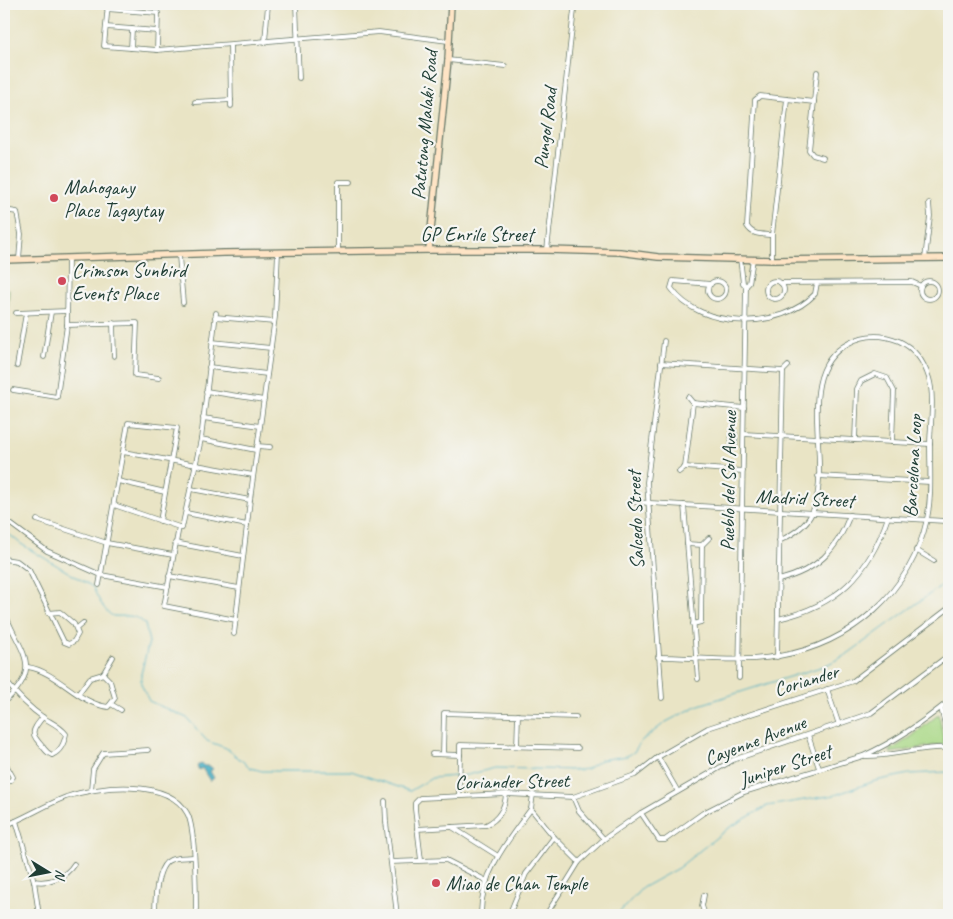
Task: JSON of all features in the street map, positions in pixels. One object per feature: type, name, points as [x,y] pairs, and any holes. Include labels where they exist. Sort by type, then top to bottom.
[{"type":"street","points":[[130,4],[130,10]]},
{"type":"street","points":[[265,42],[268,4]]},
{"type":"street","points":[[296,4],[299,39],[299,78]]},
{"type":"street","name":"Patutong Malaki Road","points":[[429,250],[448,60],[451,4]]},
{"type":"street","points":[[157,50],[158,13],[108,6],[104,46],[157,50],[379,32],[448,41]]},
{"type":"street","name":"Pungol Road","points":[[547,250],[574,10]]},
{"type":"street","points":[[106,27],[157,31]]},
{"type":"street","points":[[131,48],[132,29]]},
{"type":"street","points":[[230,45],[231,106]]},
{"type":"street","points":[[448,60],[504,66]]},
{"type":"street","points":[[817,72],[809,150],[813,155],[823,158]]},
{"type":"street","points":[[772,235],[756,234],[750,231],[748,226],[755,100],[760,96],[814,102]]},
{"type":"street","points":[[772,260],[772,235],[787,99]]},
{"type":"street","points":[[195,102],[231,100]]},
{"type":"street","points":[[338,252],[338,182],[351,182]]},
{"type":"street","points":[[925,259],[930,216],[929,203]]},
{"type":"street","points":[[4,210],[18,212],[21,234],[19,259]]},
{"type":"street","name":"GP Enrile Street","points":[[4,260],[278,252],[429,250],[620,252],[658,257],[772,260],[949,258]]},
{"type":"street","points":[[234,634],[274,322],[278,252]]},
{"type":"street","points":[[179,256],[183,304]]},
{"type":"street","points":[[13,390],[57,397],[67,325],[68,258]]},
{"type":"street","name":"Pueblo del Sol Avenue","points":[[739,678],[746,322],[746,286],[743,283],[740,258]]},
{"type":"street","name":"Pueblo del Sol Avenue","points":[[746,286],[749,283],[753,259]]},
{"type":"street","points":[[711,284],[708,290],[710,296],[716,299],[723,297],[726,291],[723,284],[717,281],[711,284],[673,280],[671,288],[699,311],[746,322],[773,318],[794,309],[815,294],[817,283]]},
{"type":"street","points":[[781,284],[783,290],[780,296],[774,298],[768,295],[766,289],[768,283],[775,281],[781,284],[912,282],[921,286]]},
{"type":"street","points":[[925,282],[932,282],[937,287],[937,294],[932,298],[924,298],[920,292],[921,286],[925,282]]},
{"type":"street","points":[[16,313],[66,311]]},
{"type":"street","points":[[44,358],[51,312]]},
{"type":"street","points":[[17,366],[26,313]]},
{"type":"street","points":[[114,505],[182,528],[201,439],[215,315],[274,322]]},
{"type":"street","points":[[114,323],[114,356]]},
{"type":"street","points":[[67,325],[137,323],[135,375],[159,378]]},
{"type":"street","name":"Barcelona Loop","points":[[658,657],[740,659],[777,657],[805,651],[832,640],[860,624],[881,605],[900,581],[916,550],[927,520],[930,482],[931,383],[925,366],[915,352],[903,343],[890,338],[872,336],[857,338],[842,346],[830,358],[822,372],[818,388],[818,476],[812,513]]},
{"type":"street","name":"Salcedo Street","points":[[662,698],[647,503],[650,449],[664,341]]},
{"type":"street","points":[[212,342],[271,348]]},
{"type":"street","points":[[661,363],[783,371]]},
{"type":"street","points":[[777,657],[783,371],[788,366]]},
{"type":"street","points":[[209,367],[267,374]]},
{"type":"street","points":[[855,440],[857,389],[861,381],[875,374],[887,378],[894,391],[892,442]]},
{"type":"street","points":[[206,391],[264,400]]},
{"type":"street","points":[[688,397],[693,403],[744,408]]},
{"type":"street","points":[[679,472],[685,467],[693,403]]},
{"type":"street","points":[[203,418],[260,426]]},
{"type":"street","points":[[99,585],[128,423],[177,428],[160,521]]},
{"type":"street","points":[[744,434],[930,444]]},
{"type":"street","points":[[201,439],[257,448],[270,447]]},
{"type":"street","points":[[123,452],[253,475]]},
{"type":"street","points":[[685,467],[743,471]]},
{"type":"street","points":[[818,476],[930,482]]},
{"type":"street","points":[[118,481],[165,492]]},
{"type":"street","points":[[190,489],[250,500]]},
{"type":"street","name":"Madrid Street","points":[[634,502],[945,521]]},
{"type":"street","points":[[684,505],[698,679]]},
{"type":"street","points":[[779,542],[802,526],[812,513]]},
{"type":"street","points":[[186,514],[247,525]]},
{"type":"street","points":[[778,580],[797,576],[816,565],[832,550],[844,532],[850,515]]},
{"type":"street","points":[[778,619],[798,614],[820,605],[840,592],[857,576],[871,557],[888,517]]},
{"type":"street","points":[[4,519],[47,551],[101,575],[168,587]]},
{"type":"street","points":[[37,520],[107,544],[173,555]]},
{"type":"street","points":[[179,527],[164,606],[236,620]]},
{"type":"street","points":[[693,624],[701,622],[702,545],[708,538]]},
{"type":"street","points":[[176,543],[243,556]]},
{"type":"street","points":[[687,544],[702,545]]},
{"type":"street","points":[[916,550],[934,561]]},
{"type":"street","points":[[4,559],[17,560],[29,570],[48,613],[64,642],[69,644],[74,641],[78,634],[77,628],[60,612],[48,613]]},
{"type":"street","points":[[170,576],[240,588]]},
{"type":"street","name":"Coriander","points":[[658,757],[708,728],[827,689],[842,686],[862,675],[949,608]]},
{"type":"street","points":[[4,611],[25,655],[28,667],[24,678],[4,702]]},
{"type":"street","points":[[77,628],[83,623]]},
{"type":"street","points":[[78,694],[90,678],[103,674],[113,657]]},
{"type":"street","name":"Cayenne Avenue","points":[[546,915],[579,862],[604,839],[641,813],[677,790],[733,760],[839,725],[883,706],[948,658]]},
{"type":"street","points":[[28,667],[48,675],[86,701],[108,706],[112,704],[115,698],[114,689],[106,675],[103,674]]},
{"type":"street","points":[[4,679],[14,692],[43,717],[61,728],[66,734],[64,743],[52,757],[34,738],[32,733],[43,717]]},
{"type":"street","points":[[827,689],[839,725]]},
{"type":"street","name":"Juniper Street","points":[[641,813],[656,837],[662,841],[703,813],[744,792],[863,756],[890,743],[949,701]]},
{"type":"street","points":[[112,704],[121,710]]},
{"type":"street","points":[[941,708],[949,741]]},
{"type":"street","points":[[443,754],[444,713],[576,717]]},
{"type":"street","points":[[517,746],[518,715]]},
{"type":"street","points":[[808,735],[819,768]]},
{"type":"street","points":[[459,796],[460,745],[578,748]]},
{"type":"street","points":[[100,748],[103,753]]},
{"type":"street","points":[[863,756],[894,756],[938,748],[949,748]]},
{"type":"street","points":[[103,753],[148,750]]},
{"type":"street","points":[[91,790],[93,769],[103,753]]},
{"type":"street","points":[[432,754],[460,755]]},
{"type":"street","points":[[658,757],[677,790]]},
{"type":"street","name":"Coriander Street","points":[[418,829],[415,809],[417,800],[506,794],[573,797],[635,776],[658,757]]},
{"type":"street","points":[[4,761],[14,777],[4,783]]},
{"type":"street","points":[[4,826],[65,797],[91,790],[127,788],[153,791],[179,802],[187,812],[193,828],[196,915]]},
{"type":"street","points":[[421,860],[418,829],[490,823],[502,811],[506,794]]},
{"type":"street","points":[[498,915],[481,914],[480,902],[498,856],[532,808],[532,794]]},
{"type":"street","points":[[573,797],[579,811],[604,839]]},
{"type":"street","points":[[385,801],[397,915]]},
{"type":"street","points":[[532,808],[554,837],[579,862]]},
{"type":"street","points":[[16,821],[34,881],[38,915]]},
{"type":"street","points":[[452,826],[498,856]]},
{"type":"street","points":[[509,915],[526,874],[554,837]]},
{"type":"street","points":[[155,915],[158,886],[164,864],[172,859],[193,857]]},
{"type":"street","points":[[391,862],[446,860],[487,881]]},
{"type":"street","points":[[34,881],[53,880],[69,872],[74,864]]},
{"type":"street","points":[[704,895],[702,906],[705,915]]},
{"type":"green space","points":[[4,289],[9,289],[7,335],[4,335]]},
{"type":"green space","points":[[939,714],[944,744],[890,753],[891,750],[911,737]]},
{"type":"water","points":[[727,429],[735,429],[735,444],[727,444]]},
{"type":"water","points":[[202,763],[204,766],[210,766],[213,769],[210,771],[214,778],[210,781],[202,768],[199,770],[197,766]]},
{"type":"waterway","points":[[4,530],[21,544],[93,587],[96,595],[111,615],[134,617],[145,624],[149,642],[141,674],[141,684],[149,701],[187,718],[207,741],[226,748],[251,768],[262,771],[351,771],[410,791],[432,778],[467,775],[495,768],[579,770],[587,769],[600,760],[627,756],[634,752],[641,741],[666,722],[699,705],[824,666],[846,655],[949,580]]},
{"type":"waterway","points":[[617,915],[642,888],[678,868],[727,829],[767,806],[835,795],[875,781],[909,774],[949,772]]},
{"type":"place","name":"Mahogany Place Tagaytay","points":[[54,198]]},
{"type":"place","name":"Crimson Sunbird Events Place","points":[[62,281]]},
{"type":"place","name":"Miao de Chan Temple","points":[[436,883]]}]
